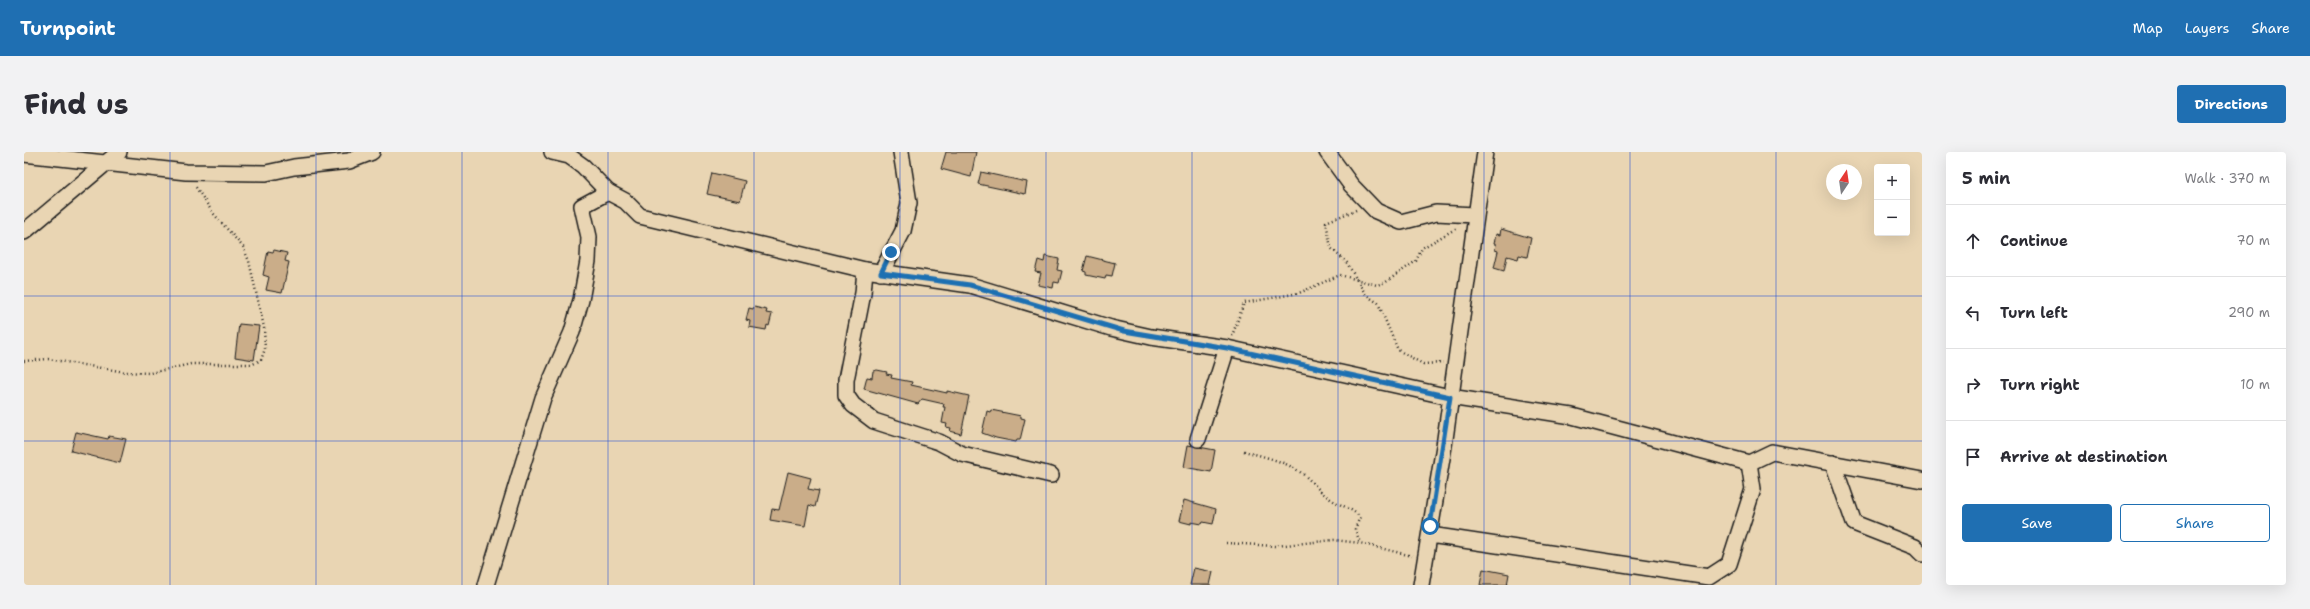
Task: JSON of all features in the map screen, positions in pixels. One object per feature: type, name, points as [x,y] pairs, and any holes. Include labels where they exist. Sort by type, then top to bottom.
[{"type":"street","points":[[24,232],[119,152]]},
{"type":"street","points":[[24,154],[105,165],[186,172],[266,173],[294,167],[349,161],[372,152]]},
{"type":"street","points":[[552,152],[585,159],[608,192],[625,201],[640,216],[865,270],[970,285],[1111,328],[1151,337],[1227,348],[1450,397],[1572,416],[1749,463],[1772,452],[1922,480]]},
{"type":"street","points":[[881,273],[903,231],[909,204],[900,152]]},
{"type":"street","points":[[1327,152],[1338,168],[1370,204],[1382,215],[1395,218],[1401,222],[1436,213],[1476,215]]},
{"type":"street","points":[[1421,585],[1430,535],[1486,152]]},
{"type":"street","points":[[486,585],[543,398],[572,332],[581,300],[588,260],[589,237],[582,206],[608,192]]},
{"type":"street","points":[[865,270],[863,293],[846,380],[846,395],[853,405],[874,421],[939,442],[962,454],[1051,475]]},
{"type":"street","points":[[1198,439],[1227,348]]},
{"type":"street","points":[[1430,535],[1709,577],[1729,564],[1753,489],[1749,463]]},
{"type":"street","points":[[1833,463],[1854,524],[1915,547],[1922,554]]},
{"type":"path","points":[[24,361],[48,359],[126,372],[150,373],[191,364],[253,364],[261,360],[266,349],[264,327],[256,298],[250,261],[243,247],[213,213],[186,172]]},
{"type":"path","points":[[1370,204],[1326,222],[1331,248],[1343,257],[1366,295],[1378,303],[1398,350],[1423,364],[1454,363]]},
{"type":"path","points":[[1227,348],[1244,303],[1299,293],[1340,275],[1377,285],[1386,282],[1416,261],[1422,248],[1438,241],[1476,215]]},
{"type":"path","points":[[1244,451],[1273,459],[1298,470],[1329,498],[1339,504],[1351,508],[1360,517],[1355,529],[1360,543]]},
{"type":"path","points":[[1226,543],[1275,546],[1334,540],[1360,543],[1425,559]]},
{"type":"building","points":[[946,152],[976,152],[971,177],[941,169]]},
{"type":"building","points":[[981,172],[1027,182],[1025,194],[978,184]]},
{"type":"building","points":[[712,173],[745,181],[740,201],[707,194]]},
{"type":"building","points":[[1501,229],[1531,238],[1527,257],[1519,255],[1518,259],[1507,256],[1504,271],[1494,268],[1498,251],[1495,250],[1496,244],[1494,244],[1496,234],[1500,235]]},
{"type":"building","points":[[274,250],[287,253],[285,261],[289,262],[282,293],[266,290],[269,277],[263,275],[268,251],[273,252]]},
{"type":"building","points":[[1045,256],[1059,259],[1057,270],[1062,271],[1059,283],[1054,282],[1053,288],[1038,285],[1041,273],[1035,272],[1038,260],[1044,262]]},
{"type":"building","points":[[1087,256],[1115,263],[1112,276],[1106,275],[1105,279],[1086,275],[1086,272],[1083,271]]},
{"type":"building","points":[[754,307],[767,310],[766,313],[772,314],[769,326],[767,325],[766,330],[749,327],[750,321],[746,320],[749,308],[753,309]]},
{"type":"building","points":[[239,324],[259,326],[254,360],[235,357]]},
{"type":"building","points":[[877,370],[887,372],[886,374],[892,375],[891,378],[912,382],[911,385],[969,396],[961,434],[950,431],[951,428],[946,427],[947,424],[942,423],[945,407],[943,407],[944,404],[922,399],[918,404],[864,389],[867,377],[872,378],[873,371]]},
{"type":"building","points":[[991,410],[1021,416],[1021,418],[1025,419],[1020,440],[1017,440],[1016,442],[996,438],[982,433],[987,411],[990,412]]},
{"type":"building","points":[[76,432],[108,439],[109,436],[126,439],[120,463],[71,451]]},
{"type":"building","points":[[1188,445],[1215,450],[1211,472],[1184,467]]},
{"type":"building","points":[[788,472],[811,478],[808,489],[819,491],[815,507],[809,505],[805,526],[770,520],[772,509],[779,510]]},
{"type":"building","points":[[1184,500],[1216,509],[1213,524],[1191,522],[1191,524],[1179,521]]},
{"type":"building","points":[[1194,568],[1213,572],[1210,585],[1190,585]]},
{"type":"building","points":[[1483,569],[1509,574],[1507,585],[1480,585]]},
{"type":"route","points":[[891,252],[881,273],[970,285],[1111,328],[1151,337],[1227,348],[1450,397],[1444,446],[1430,526]]}]
